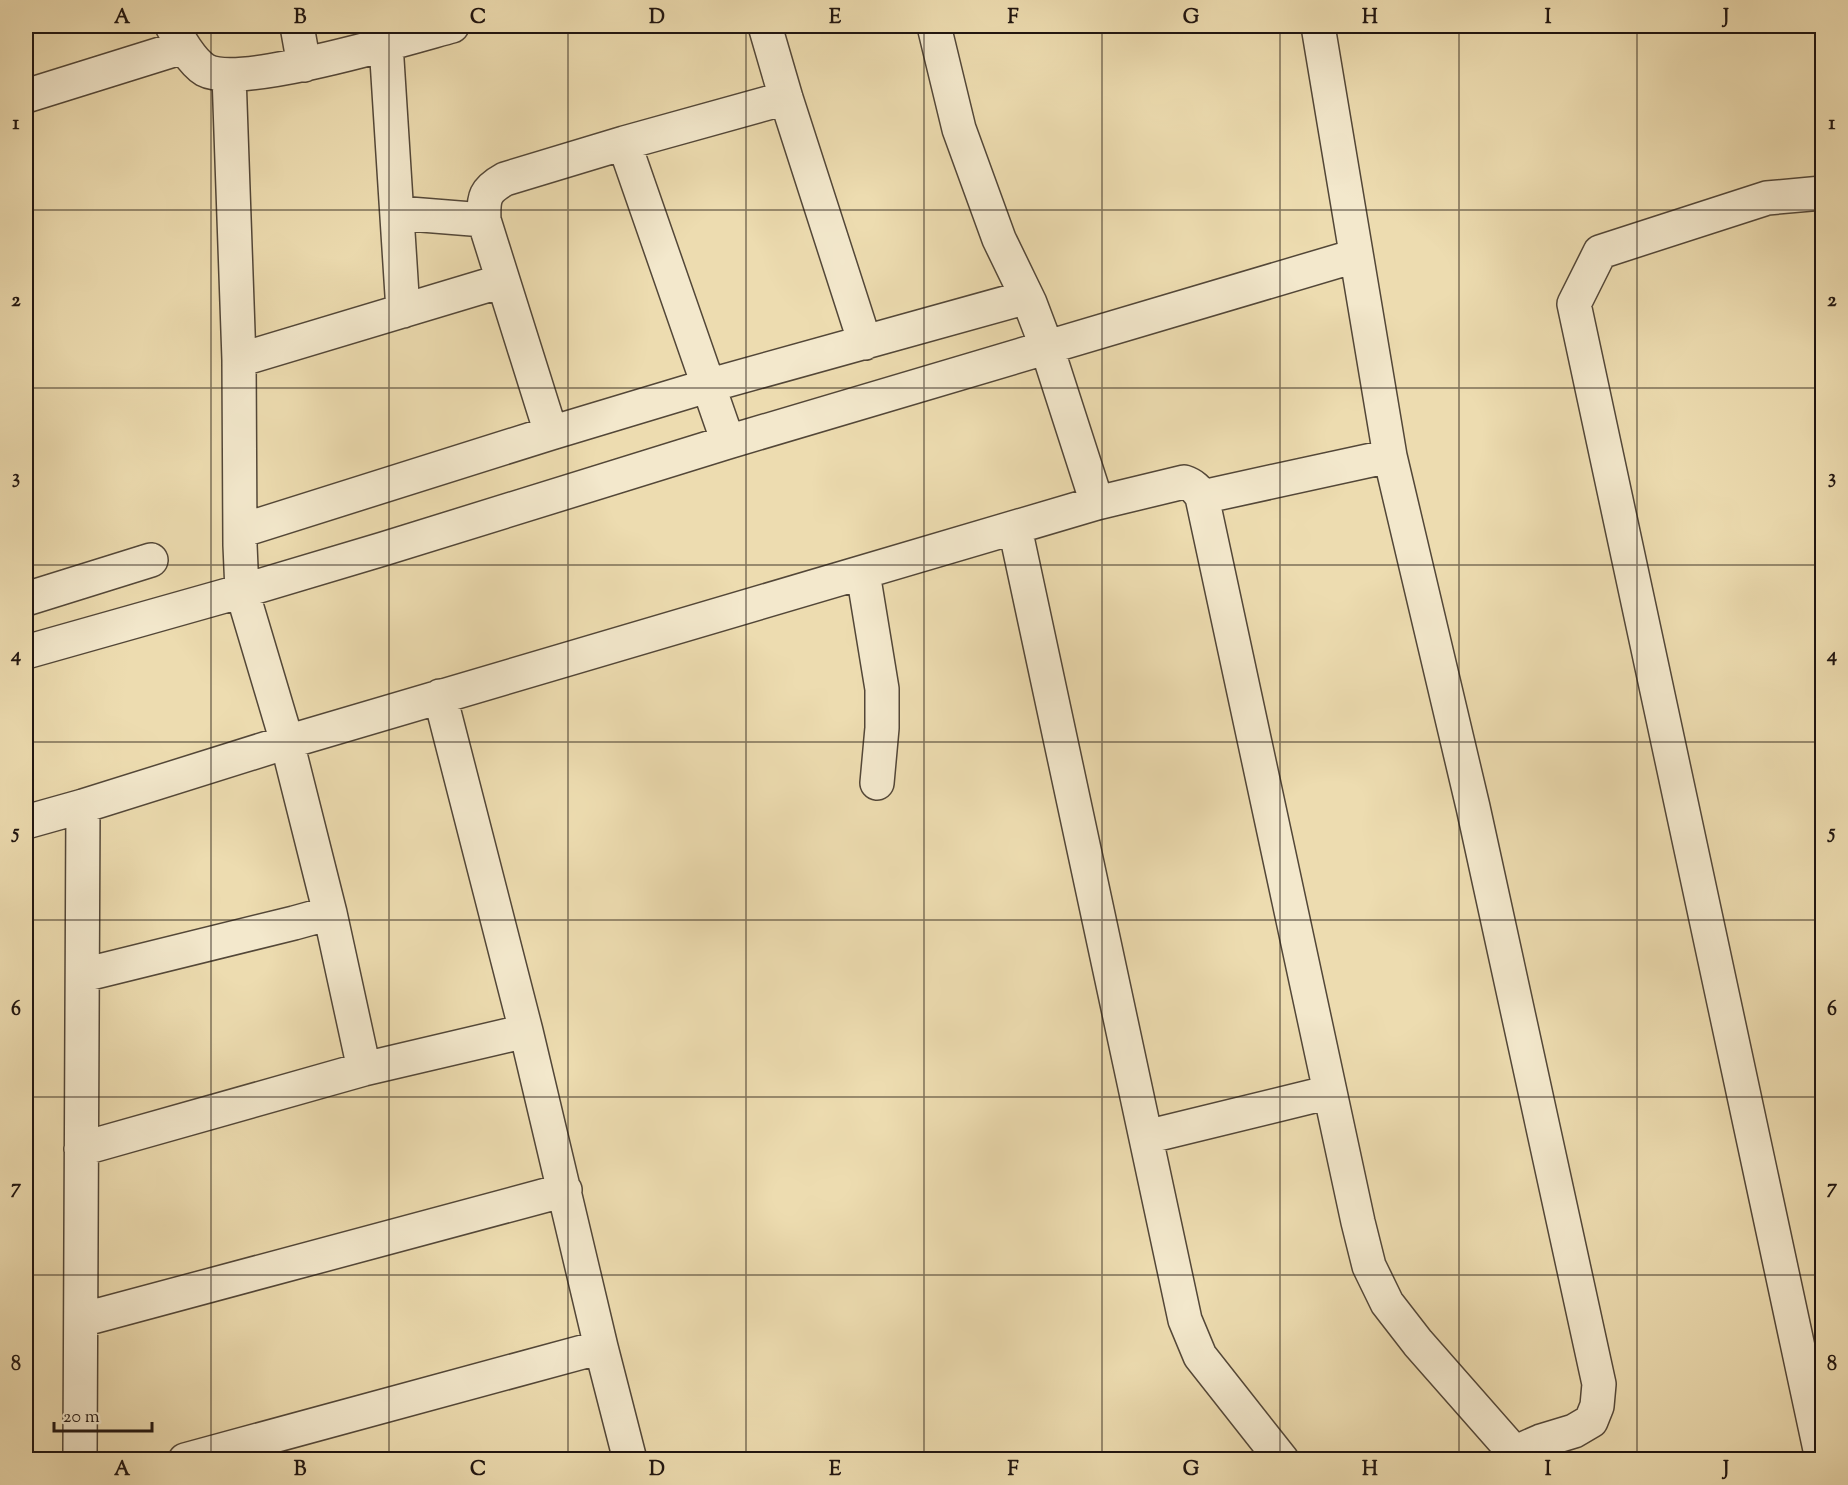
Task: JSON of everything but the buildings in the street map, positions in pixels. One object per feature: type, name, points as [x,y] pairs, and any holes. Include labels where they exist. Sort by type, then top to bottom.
[{"type":"street","points":[[297,26],[304,65]]},
{"type":"street","points":[[26,96],[177,36],[204,69],[229,75],[304,65],[452,26]]},
{"type":"street","points":[[765,26],[865,343]]},
{"type":"street","points":[[934,26],[959,129],[999,238],[1037,320],[1097,503]]},
{"type":"street","points":[[26,822],[440,696],[1097,503],[1184,483],[1190,484],[1198,490],[1202,497],[1369,1266],[1387,1303],[1418,1343],[1519,1456],[1541,1441],[1574,1431],[1591,1421],[1597,1406],[1599,1384],[1473,807],[1390,456],[1317,26]]},
{"type":"street","points":[[386,44],[403,311]]},
{"type":"street","points":[[229,75],[239,360],[241,560],[330,913],[363,1069]]},
{"type":"street","points":[[551,433],[484,220],[483,201],[492,186],[505,179],[624,143],[786,98]]},
{"type":"street","points":[[624,143],[718,414]]},
{"type":"street","points":[[1822,193],[1767,198],[1600,252],[1574,304],[1822,1460]]},
{"type":"street","points":[[397,213],[484,220]]},
{"type":"street","points":[[26,652],[241,560],[551,433],[718,414],[1037,320],[1355,252]]},
{"type":"street","points":[[239,360],[502,281]]},
{"type":"street","points":[[241,560],[415,539],[718,414],[865,343],[1037,320]]},
{"type":"street","points":[[1202,497],[1390,456]]},
{"type":"street","points":[[1015,528],[1185,1320],[1200,1356],[1281,1460]]},
{"type":"street","points":[[26,599],[151,560]]},
{"type":"street","points":[[863,573],[882,689],[882,728],[877,783]]},
{"type":"street","points":[[440,696],[526,1031],[630,1460]]},
{"type":"street","points":[[74,1458],[81,1320],[83,806]]},
{"type":"street","points":[[83,975],[330,913]]},
{"type":"street","points":[[81,1149],[363,1069],[526,1031]]},
{"type":"street","points":[[1146,1137],[1330,1092]]},
{"type":"street","points":[[81,1320],[565,1190]]},
{"type":"street","points":[[185,1460],[601,1347]]}]
